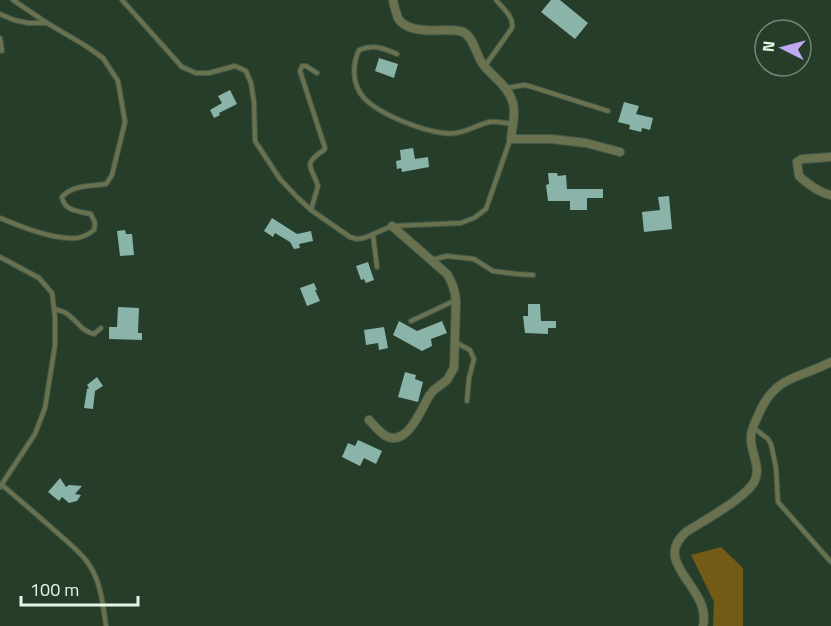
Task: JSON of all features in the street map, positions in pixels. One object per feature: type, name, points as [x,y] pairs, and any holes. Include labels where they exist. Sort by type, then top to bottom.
[{"type":"street","points":[[393,0],[398,18],[410,27],[430,31],[456,30],[470,37],[476,54],[484,66],[506,88],[513,101],[515,111],[511,139],[552,139],[586,143],[620,152]]},
{"type":"street","points":[[831,157],[802,159],[797,162],[799,176],[814,188],[831,195]]},
{"type":"street","points":[[369,420],[384,435],[393,439],[406,434],[429,396],[454,368],[456,300],[452,282],[447,274],[392,226]]},
{"type":"street","points":[[703,626],[705,619],[700,601],[678,567],[674,556],[679,538],[743,495],[754,483],[757,470],[751,440],[758,414],[768,396],[782,382],[831,362]]},
{"type":"lane","points":[[0,218],[28,229],[59,237],[78,238],[94,230],[95,223],[91,214],[69,209],[63,204],[62,197],[66,192],[76,188],[106,184],[115,166],[125,122],[118,81],[103,58],[13,0]]},
{"type":"lane","points":[[122,0],[182,67],[196,73],[209,73],[235,66],[246,71],[251,83],[254,102],[255,141],[280,179],[311,210],[350,237],[357,239],[373,235],[392,226],[461,223],[474,218],[486,209],[511,139]]},
{"type":"lane","points":[[484,66],[512,28],[513,23],[511,16],[496,0]]},
{"type":"lane","points":[[0,14],[28,23],[47,23]]},
{"type":"lane","points":[[0,38],[2,51]]},
{"type":"lane","points":[[397,54],[368,46],[359,50],[354,61],[354,76],[365,99],[395,118],[446,134],[463,132],[491,122],[513,124]]},
{"type":"lane","points":[[311,210],[318,186],[310,163],[325,148],[300,71],[302,66],[306,66],[317,73]]},
{"type":"lane","points":[[506,88],[530,86],[608,111]]},
{"type":"lane","points":[[373,235],[377,267]]},
{"type":"lane","points":[[430,260],[447,256],[474,259],[494,271],[533,275]]},
{"type":"lane","points":[[0,257],[39,278],[52,293],[55,345],[45,408],[35,434],[1,486],[63,538],[89,564],[101,594],[106,626]]},
{"type":"lane","points":[[411,321],[456,300]]},
{"type":"lane","points":[[54,309],[64,312],[88,333],[94,334],[101,328]]},
{"type":"lane","points":[[454,341],[470,350],[474,359],[469,378],[467,401]]},
{"type":"lane","points":[[753,428],[771,444],[776,468],[778,502],[831,562]]},
{"type":"shaded area","points":[[721,547],[743,568],[743,626],[713,626],[714,602],[691,555]]},
{"type":"building","points":[[551,0],[560,0],[588,23],[575,39],[541,12]]},
{"type":"building","points":[[379,58],[398,64],[394,78],[375,71]]},
{"type":"building","points":[[230,90],[237,104],[214,118],[210,110],[222,103],[218,96]]},
{"type":"building","points":[[624,102],[639,106],[636,114],[653,118],[650,130],[642,128],[641,132],[629,129],[630,125],[618,122]]},
{"type":"building","points":[[413,148],[415,159],[428,157],[429,167],[402,172],[401,168],[397,169],[396,161],[401,160],[400,150]]},
{"type":"building","points":[[548,173],[557,173],[558,176],[566,175],[567,189],[603,189],[603,198],[587,198],[587,210],[570,210],[570,201],[548,201],[546,185],[549,184]]},
{"type":"building","points":[[669,196],[672,229],[644,232],[642,212],[660,210],[658,197]]},
{"type":"building","points":[[272,218],[297,234],[311,231],[313,241],[299,244],[300,248],[294,249],[290,242],[275,233],[273,237],[264,231]]},
{"type":"building","points":[[125,230],[126,234],[132,234],[134,255],[120,256],[117,231]]},
{"type":"building","points":[[368,262],[374,280],[366,283],[364,279],[361,280],[356,266]]},
{"type":"building","points":[[314,283],[320,301],[307,306],[300,288]]},
{"type":"building","points":[[528,304],[540,304],[541,321],[556,321],[556,328],[548,328],[548,334],[525,333],[523,316],[528,316]]},
{"type":"building","points":[[118,307],[139,308],[138,333],[142,333],[142,340],[109,339],[109,327],[117,327]]},
{"type":"building","points":[[399,321],[417,331],[442,321],[447,333],[431,339],[432,346],[422,351],[393,335]]},
{"type":"building","points":[[384,327],[388,348],[379,350],[378,343],[366,345],[364,330]]},
{"type":"building","points":[[405,372],[416,375],[415,379],[423,382],[418,402],[398,397]]},
{"type":"building","points":[[97,377],[103,386],[95,391],[93,409],[84,408],[89,388],[87,385]]},
{"type":"building","points":[[358,440],[382,451],[376,464],[364,458],[360,466],[342,457],[348,443],[355,446]]},
{"type":"building","points":[[60,478],[66,487],[69,485],[82,486],[75,494],[81,495],[77,501],[69,503],[62,497],[59,501],[48,492]]}]
